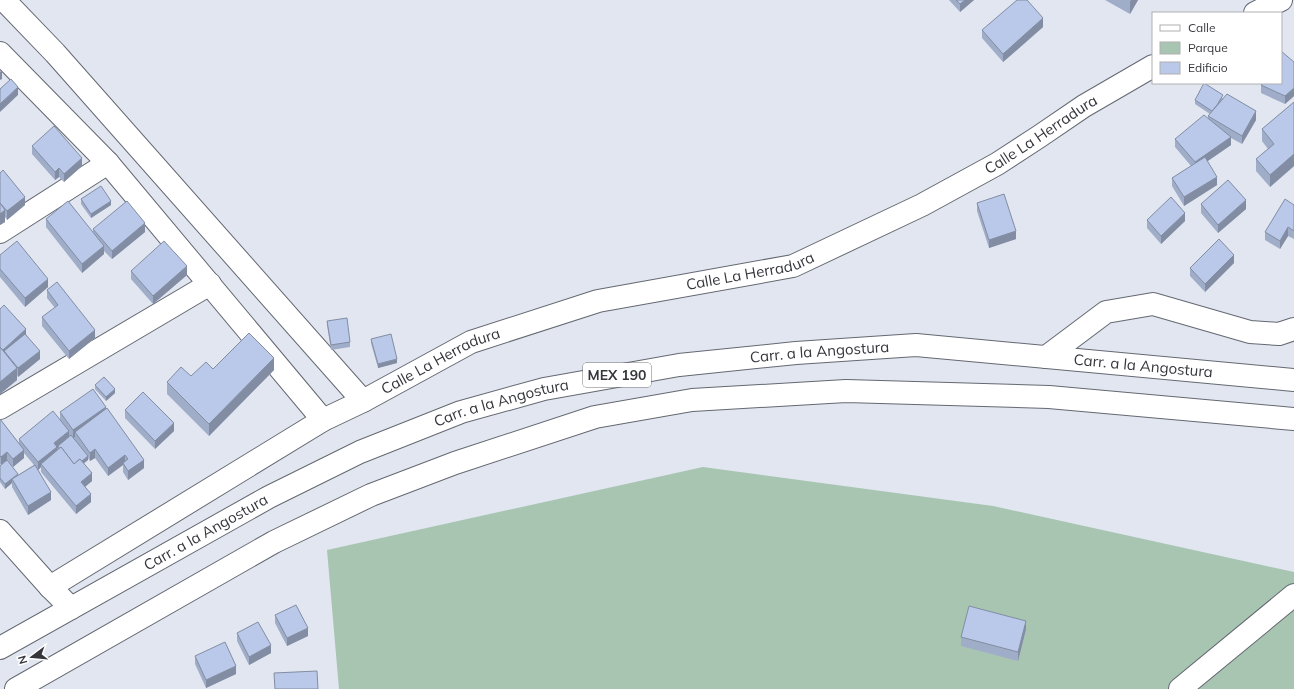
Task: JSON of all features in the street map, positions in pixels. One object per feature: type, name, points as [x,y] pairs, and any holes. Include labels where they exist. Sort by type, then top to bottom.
[{"type":"main road","points":[[4,0],[55,53],[363,401]]},
{"type":"main road","points":[[1257,12],[1281,0]]},
{"type":"main road","points":[[2,58],[108,163],[323,420]]},
{"type":"main road","name":"Calle La Herradura","points":[[50,587],[323,420],[363,401],[471,342],[598,301],[793,266],[922,205],[997,164],[1084,106],[1152,67]]},
{"type":"main road","points":[[0,232],[108,163]]},
{"type":"main road","points":[[0,408],[210,284]]},
{"type":"main road","points":[[1046,357],[1106,312],[1153,304],[1250,332],[1279,334],[1294,329]]},
{"type":"main road","name":"Carr. a la Angostura","points":[[0,648],[269,496],[360,452],[461,412],[544,389],[679,365],[796,353],[916,345],[1294,380]]},
{"type":"main road","name":"MEX 190","points":[[16,689],[274,542],[371,495],[455,463],[595,417],[692,400],[846,391],[1050,397],[1294,419]]},
{"type":"main road","points":[[0,531],[50,587],[71,608]]},
{"type":"main road","points":[[1180,689],[1294,595]]},
{"type":"green space","points":[[703,467],[993,506],[1294,572],[1294,689],[339,689],[327,550]]},
{"type":"building","points":[[956,0],[965,0],[960,4]]},
{"type":"building","points":[[1017,0],[1027,0],[1043,18],[1003,54],[982,30]]},
{"type":"building","points":[[1282,52],[1294,62],[1294,88],[1285,96],[1261,85],[1282,84]]},
{"type":"building","points":[[11,79],[18,87],[0,104],[0,89]]},
{"type":"building","points":[[1203,84],[1223,95],[1212,111],[1195,100]]},
{"type":"building","points":[[1227,94],[1256,111],[1242,136],[1208,116]]},
{"type":"building","points":[[1294,102],[1294,154],[1270,175],[1256,159],[1274,144],[1262,129]]},
{"type":"building","points":[[1204,115],[1231,137],[1195,162],[1175,139]]},
{"type":"building","points":[[54,126],[82,158],[64,174],[59,168],[55,172],[32,146]]},
{"type":"building","points":[[1205,157],[1217,177],[1184,197],[1172,178]]},
{"type":"building","points":[[3,170],[25,197],[7,211],[0,203],[0,173]]},
{"type":"building","points":[[1228,180],[1246,200],[1218,225],[1201,204]]},
{"type":"building","points":[[101,186],[111,201],[91,214],[81,199]]},
{"type":"building","points":[[1004,194],[1016,231],[989,240],[977,203]]},
{"type":"building","points":[[1171,197],[1185,213],[1161,236],[1147,220]]},
{"type":"building","points":[[1285,199],[1294,205],[1294,231],[1288,227],[1280,241],[1265,232]]},
{"type":"building","points":[[68,201],[104,246],[82,264],[46,219]]},
{"type":"building","points":[[127,201],[145,223],[112,251],[93,229]]},
{"type":"building","points":[[0,203],[5,210],[0,214]]},
{"type":"building","points":[[1219,239],[1234,255],[1205,284],[1190,268]]},
{"type":"building","points":[[17,241],[48,279],[25,298],[0,269],[0,255]]},
{"type":"building","points":[[164,241],[187,266],[153,296],[131,271]]},
{"type":"building","points":[[57,282],[95,330],[69,351],[42,317],[58,305],[47,290]]},
{"type":"building","points":[[4,305],[26,329],[3,350],[0,347],[0,309]]},
{"type":"building","points":[[347,318],[350,342],[331,345],[327,321]]},
{"type":"building","points":[[249,333],[274,358],[209,424],[167,382],[181,367],[191,376],[206,362],[213,369]]},
{"type":"building","points":[[25,334],[40,351],[18,368],[4,351]]},
{"type":"building","points":[[391,334],[397,359],[378,364],[371,339]]},
{"type":"building","points":[[0,347],[17,368],[0,382]]},
{"type":"building","points":[[104,377],[115,389],[106,397],[95,385]]},
{"type":"building","points":[[93,389],[106,407],[73,430],[60,412]]},
{"type":"building","points":[[143,392],[174,423],[155,441],[125,410]]},
{"type":"building","points":[[107,408],[144,460],[128,471],[123,463],[128,459],[125,455],[108,468],[95,449],[90,453],[75,432]]},
{"type":"building","points":[[53,411],[69,431],[54,443],[57,447],[38,462],[19,439]]},
{"type":"building","points":[[0,419],[24,450],[13,459],[7,452],[1,457],[0,456]]},
{"type":"building","points":[[71,435],[88,456],[82,461],[80,459],[74,464],[61,447],[60,449],[58,446]]},
{"type":"building","points":[[61,447],[74,464],[80,459],[92,473],[81,482],[91,494],[76,506],[41,464]]},
{"type":"building","points":[[7,460],[18,474],[5,484],[0,478],[0,466]]},
{"type":"building","points":[[35,465],[51,492],[28,506],[12,479]]},
{"type":"building","points":[[296,605],[308,628],[287,638],[275,615]]},
{"type":"building","points":[[969,606],[1026,621],[1018,652],[961,637]]},
{"type":"building","points":[[258,622],[271,645],[249,657],[237,633]]},
{"type":"building","points":[[225,642],[236,666],[206,680],[195,656]]},
{"type":"building","points":[[317,671],[318,689],[275,689],[274,673]]}]
